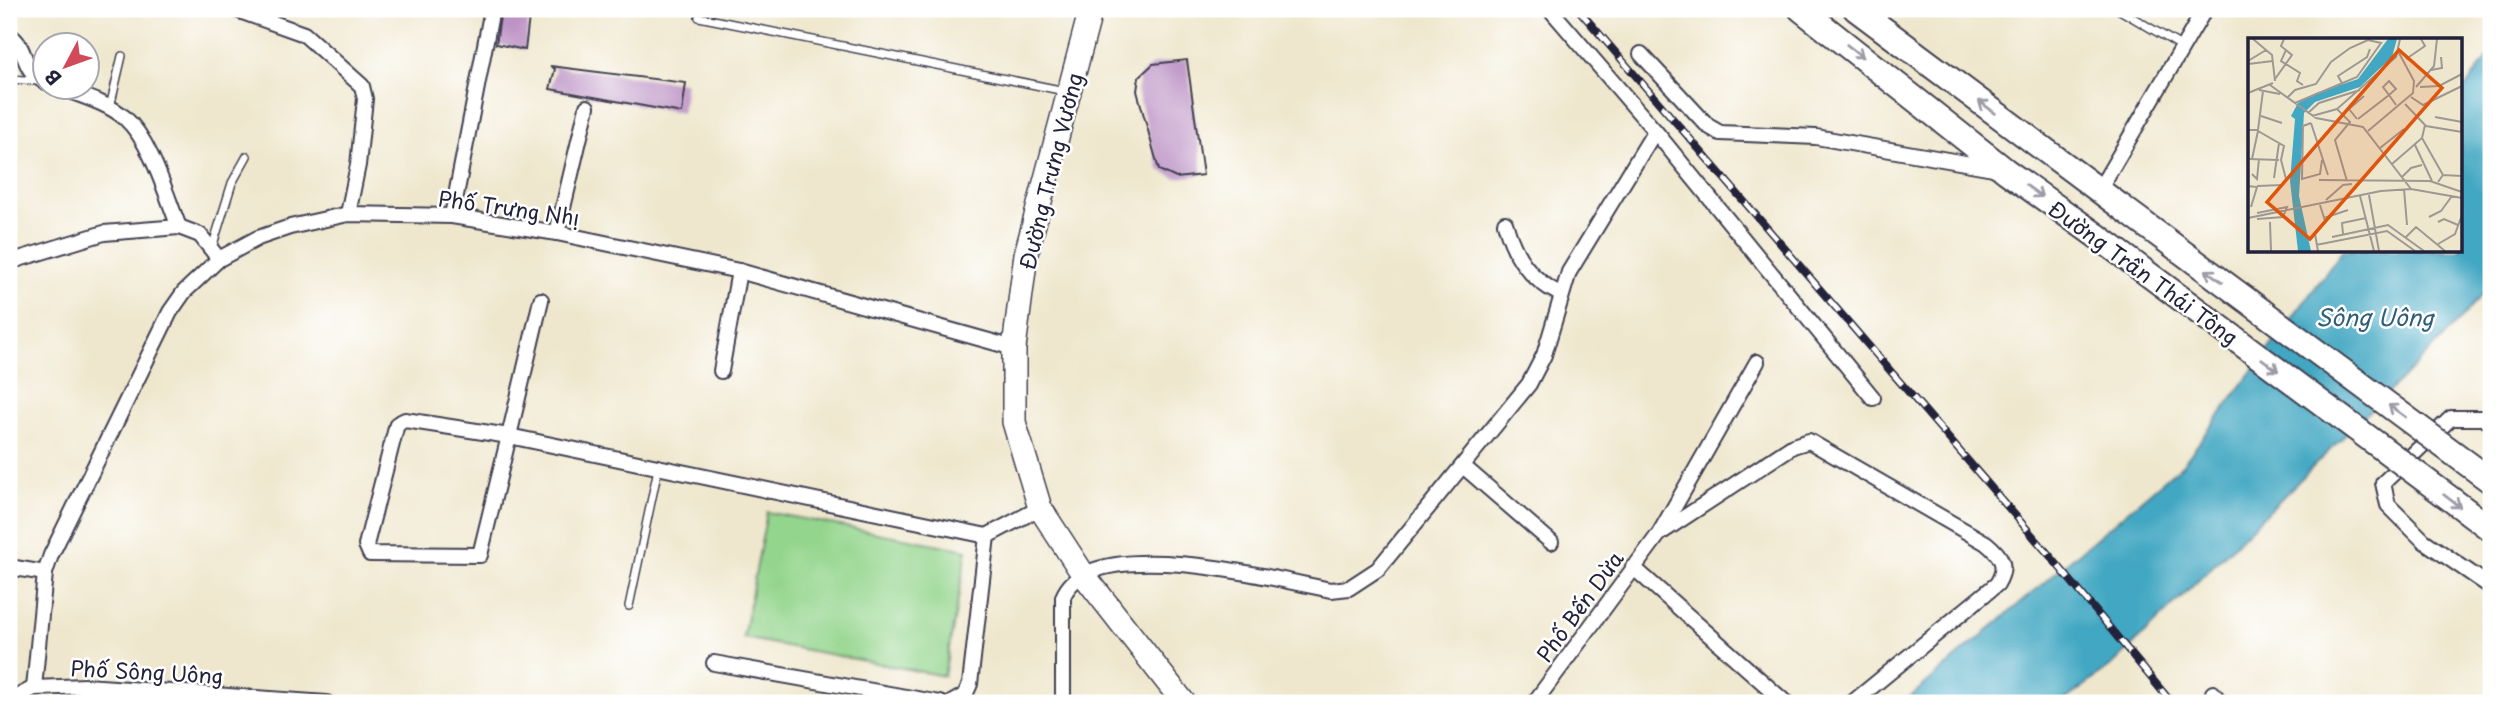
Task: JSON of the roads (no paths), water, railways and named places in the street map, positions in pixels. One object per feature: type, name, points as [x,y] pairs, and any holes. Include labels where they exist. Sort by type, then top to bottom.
[{"type":"highway","name":"Đường Trần Thái Tông","points":[[1801,9],[2006,171],[2491,530]]},
{"type":"highway","name":"Đường Trần Thái Tông","points":[[1856,9],[2491,481]]},
{"type":"main road","name":"Đường Trưng Vương","points":[[1091,9],[1026,254],[1014,348],[1014,422],[1040,508],[1083,574],[1184,703]]},
{"type":"street","points":[[234,9],[304,34],[362,86],[365,99],[358,165],[348,214]]},
{"type":"street","points":[[452,216],[492,9]]},
{"type":"street","points":[[1550,9],[1655,131],[1873,398]]},
{"type":"street","points":[[2099,190],[2205,9]]},
{"type":"street","points":[[9,35],[20,46],[32,73]]},
{"type":"street","points":[[1641,54],[1708,126],[1720,133],[1816,137],[2006,171]]},
{"type":"street","points":[[95,102],[124,117],[139,134],[179,227]]},
{"type":"street","points":[[557,233],[587,107]]},
{"type":"street","points":[[1063,703],[1063,597],[1068,584],[1083,574],[1141,562],[1170,561],[1331,590],[1349,588],[1378,569],[1529,384],[1544,355],[1560,294],[1582,248],[1655,131]]},
{"type":"street","name":"Phố Trưng Nhị","points":[[34,688],[44,573],[74,503],[170,312],[215,254],[290,227],[348,214],[452,216],[557,233],[739,271],[1014,348]]},
{"type":"street","points":[[1505,223],[1513,250],[1528,272],[1546,288],[1560,294]]},
{"type":"street","points":[[9,262],[104,233],[179,227],[200,235],[215,254]]},
{"type":"street","points":[[721,371],[739,271]]},
{"type":"street","points":[[541,300],[509,436],[480,555],[370,554],[366,545],[397,424],[405,420],[509,436],[987,536],[1040,508]]},
{"type":"street","points":[[1659,534],[1756,362]]},
{"type":"street","points":[[2491,423],[2482,418],[2451,418],[2383,483],[2388,505],[2424,541],[2491,587]]},
{"type":"street","points":[[1659,534],[1793,446],[1809,441],[1986,543],[1998,553],[2003,562],[2003,574],[1997,584],[1852,703]]},
{"type":"street","points":[[1462,466],[1551,542]]},
{"type":"street","name":"Phố Bến Dừa","points":[[1534,703],[1659,534]]},
{"type":"street","points":[[951,703],[965,695],[970,684],[987,536]]},
{"type":"street","points":[[9,567],[44,573]]},
{"type":"street","points":[[1633,567],[1786,703]]},
{"type":"street","points":[[714,663],[940,703]]},
{"type":"street","name":"Phố Sông Uông","points":[[9,701],[34,688],[86,686],[327,703]]},
{"type":"lane","points":[[2118,9],[2181,46]]},
{"type":"lane","points":[[699,17],[1070,92]]},
{"type":"lane","points":[[110,108],[122,57]]},
{"type":"lane","points":[[9,79],[32,80]]},
{"type":"lane","points":[[215,254],[232,183],[247,156]]},
{"type":"lane","points":[[629,606],[658,469]]},
{"type":"water","name":"Sông Uông","points":[[2491,52],[2491,285],[2441,340],[2114,664],[2061,703],[1903,703],[2183,464],[2342,252],[2462,252],[2462,92]]},
{"type":"railway","points":[[1578,9],[2051,557],[2172,703]]}]
